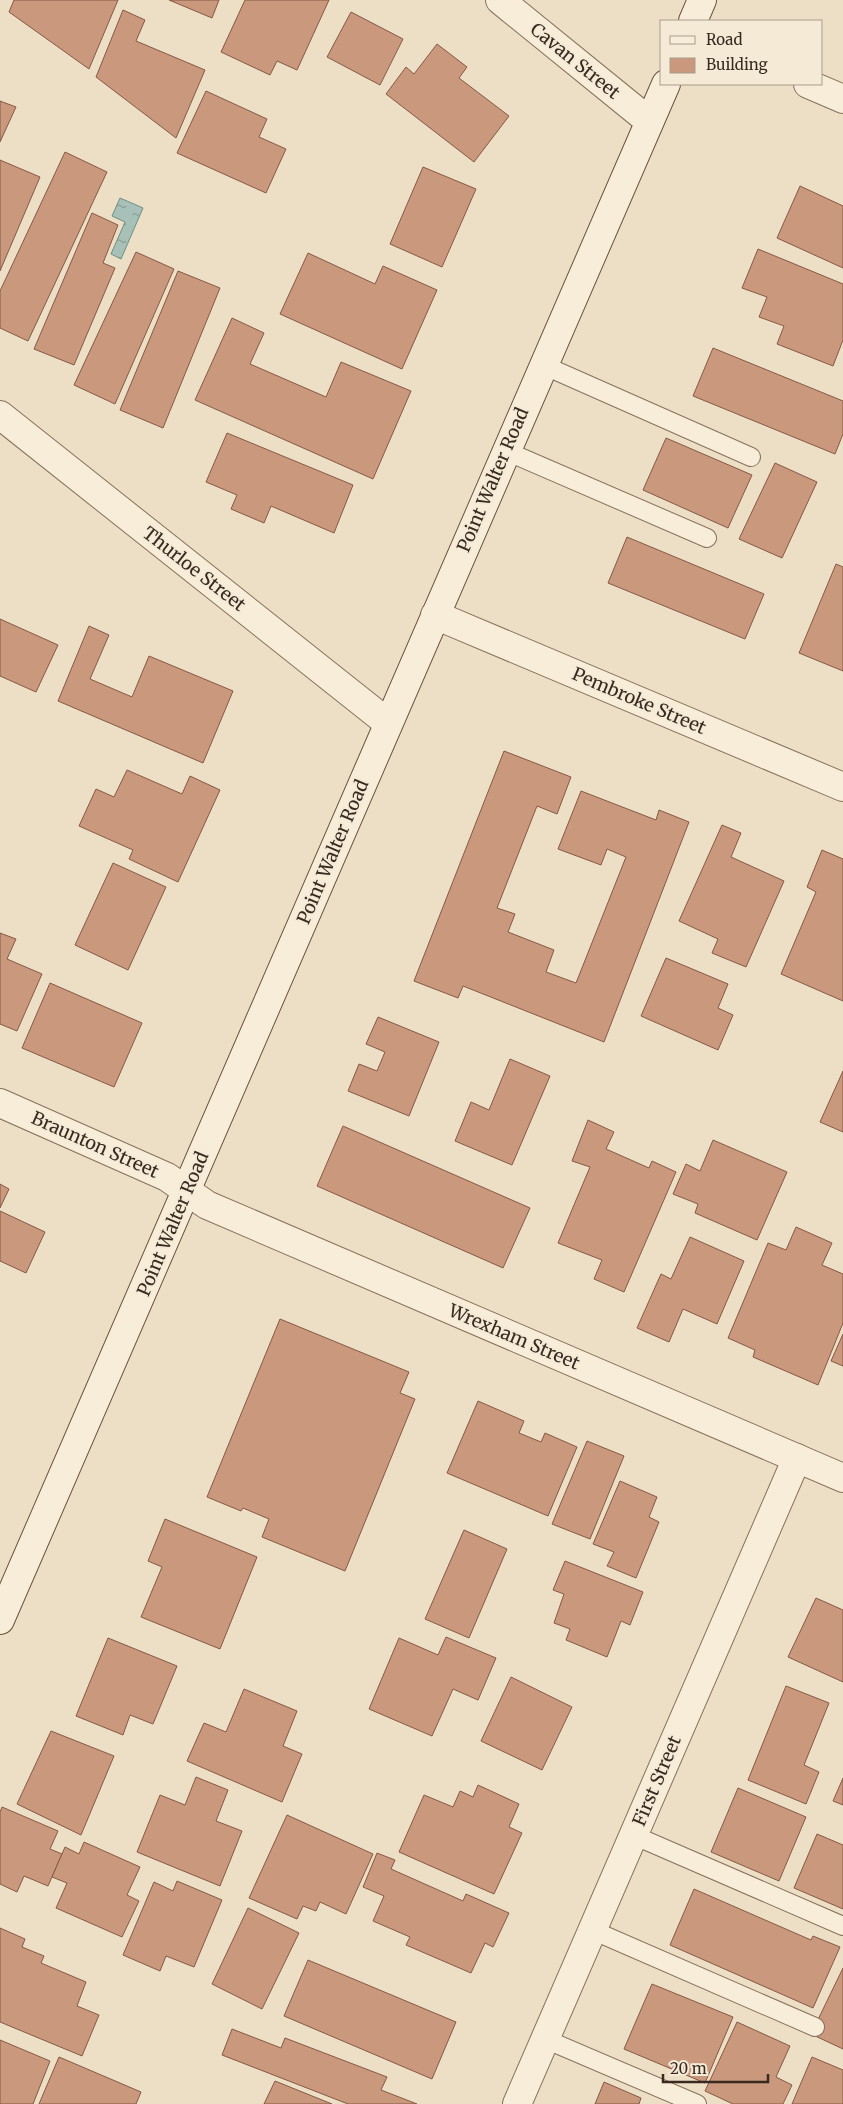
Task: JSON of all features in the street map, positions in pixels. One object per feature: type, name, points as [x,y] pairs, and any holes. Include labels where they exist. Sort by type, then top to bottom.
[{"type":"street","name":"Cavan Street","points":[[500,0],[649,121]]},
{"type":"street","points":[[693,20],[702,0]]},
{"type":"street","name":"Point Walter Road","points":[[0,1620],[666,85]]},
{"type":"street","points":[[810,85],[843,99]]},
{"type":"street","name":"Thurloe Street","points":[[0,415],[388,723]]},
{"type":"street","name":"Pembroke Street","points":[[435,615],[843,787]]},
{"type":"street","name":"Braunton Street","points":[[0,1103],[167,1177],[187,1191]]},
{"type":"street","name":"Wrexham Street","points":[[187,1191],[216,1209],[843,1478]]},
{"type":"street","name":"First Street","points":[[517,2104],[797,1458]]},
{"type":"lane","points":[[543,365],[751,457]]},
{"type":"lane","points":[[506,451],[707,538]]},
{"type":"lane","points":[[634,1835],[843,1926]]},
{"type":"lane","points":[[592,1930],[815,2027]]},
{"type":"lane","points":[[545,2039],[697,2104]]},
{"type":"water","points":[[120,198],[143,208],[121,259],[111,254],[125,222],[112,216]]},
{"type":"building","points":[[14,0],[118,0],[89,69],[9,12]]},
{"type":"building","points":[[169,0],[219,0],[212,18]]},
{"type":"building","points":[[245,0],[329,0],[297,70],[277,61],[270,75],[221,52]]},
{"type":"building","points":[[123,10],[145,20],[136,41],[205,70],[176,138],[96,77]]},
{"type":"building","points":[[351,12],[403,39],[380,85],[327,57]]},
{"type":"building","points":[[437,44],[467,67],[459,78],[509,116],[474,162],[386,94],[406,67],[414,74]]},
{"type":"building","points":[[206,91],[267,119],[259,137],[286,149],[266,193],[177,153]]},
{"type":"building","points":[[0,101],[16,107],[0,142]]},
{"type":"building","points":[[65,152],[107,172],[28,341],[0,328],[0,291]]},
{"type":"building","points":[[0,160],[40,177],[0,271]]},
{"type":"building","points":[[423,167],[476,189],[442,267],[390,244]]},
{"type":"building","points":[[800,186],[843,206],[843,268],[777,238]]},
{"type":"building","points":[[92,213],[118,225],[103,263],[115,268],[74,365],[34,349]]},
{"type":"building","points":[[758,249],[843,284],[843,340],[833,366],[777,344],[784,326],[759,317],[767,297],[742,288]]},
{"type":"building","points":[[136,252],[174,269],[115,404],[74,385]]},
{"type":"building","points":[[308,253],[375,284],[383,266],[437,290],[402,369],[280,314]]},
{"type":"building","points":[[178,271],[220,288],[163,428],[120,410]]},
{"type":"building","points":[[232,318],[264,333],[250,364],[326,397],[341,362],[411,391],[373,479],[195,400]]},
{"type":"building","points":[[713,348],[843,401],[843,434],[835,454],[693,396]]},
{"type":"building","points":[[227,433],[353,485],[334,533],[271,506],[264,523],[231,509],[237,495],[206,482]]},
{"type":"building","points":[[666,438],[752,475],[728,528],[643,490]]},
{"type":"building","points":[[775,463],[817,482],[782,558],[739,539]]},
{"type":"building","points":[[627,537],[764,594],[745,639],[608,583]]},
{"type":"building","points":[[836,564],[843,567],[843,671],[799,653]]},
{"type":"building","points":[[0,619],[58,645],[36,692],[0,676]]},
{"type":"building","points":[[89,626],[109,635],[90,679],[132,697],[149,656],[233,691],[203,763],[58,701]]},
{"type":"building","points":[[504,751],[571,777],[557,814],[537,806],[497,908],[515,914],[508,932],[554,950],[546,972],[576,983],[626,857],[607,849],[601,865],[558,849],[581,791],[656,820],[659,810],[689,822],[604,1042],[463,986],[458,998],[414,981]]},
{"type":"building","points":[[127,770],[182,794],[190,776],[220,790],[178,882],[129,859],[133,850],[79,826],[96,789],[114,797]]},
{"type":"building","points":[[722,825],[741,833],[731,857],[784,881],[746,967],[712,953],[718,939],[679,921]]},
{"type":"building","points":[[822,850],[843,859],[843,1001],[781,974],[816,892],[807,887]]},
{"type":"building","points":[[113,863],[166,887],[128,970],[75,945]]},
{"type":"building","points":[[0,933],[16,939],[7,959],[42,974],[17,1031],[0,1024]]},
{"type":"building","points":[[666,958],[728,984],[718,1008],[733,1015],[718,1050],[641,1016]]},
{"type":"building","points":[[50,983],[142,1023],[114,1087],[22,1048]]},
{"type":"building","points":[[378,1017],[439,1042],[409,1116],[348,1091],[359,1064],[377,1071],[385,1052],[366,1044]]},
{"type":"building","points":[[510,1059],[550,1076],[512,1165],[455,1141],[471,1102],[489,1110]]},
{"type":"building","points":[[843,1071],[843,1132],[820,1122]]},
{"type":"building","points":[[588,1120],[614,1132],[606,1149],[649,1168],[652,1161],[676,1172],[624,1292],[594,1279],[602,1260],[558,1243],[590,1167],[572,1161]]},
{"type":"building","points":[[343,1126],[530,1208],[503,1268],[317,1186]]},
{"type":"building","points":[[713,1140],[787,1172],[757,1240],[695,1213],[698,1204],[673,1194],[686,1164],[700,1171]]},
{"type":"building","points":[[0,1184],[9,1189],[0,1208]]},
{"type":"building","points":[[0,1211],[45,1232],[26,1273],[0,1261]]},
{"type":"building","points":[[796,1227],[832,1243],[822,1265],[843,1274],[843,1323],[818,1385],[753,1357],[755,1350],[728,1338],[768,1243],[786,1250]]},
{"type":"building","points":[[690,1237],[744,1261],[717,1324],[683,1309],[669,1342],[637,1328],[661,1274],[671,1279]]},
{"type":"building","points":[[280,1319],[409,1372],[400,1393],[415,1399],[345,1571],[262,1537],[269,1519],[243,1508],[241,1511],[207,1497]]},
{"type":"building","points":[[843,1334],[843,1366],[831,1361]]},
{"type":"building","points":[[478,1401],[524,1421],[519,1433],[541,1442],[545,1433],[577,1447],[548,1516],[447,1473]]},
{"type":"building","points":[[587,1441],[624,1456],[590,1539],[552,1524]]},
{"type":"building","points":[[620,1481],[657,1497],[649,1517],[659,1522],[636,1578],[607,1566],[614,1552],[593,1544]]},
{"type":"building","points":[[165,1519],[257,1557],[220,1649],[141,1617],[162,1567],[148,1561]]},
{"type":"building","points":[[464,1530],[507,1549],[469,1638],[425,1619]]},
{"type":"building","points":[[565,1561],[643,1592],[630,1625],[621,1621],[607,1657],[566,1640],[570,1629],[554,1623],[564,1594],[553,1590]]},
{"type":"building","points":[[816,1598],[843,1610],[843,1682],[788,1657]]},
{"type":"building","points":[[446,1637],[496,1658],[478,1700],[453,1689],[432,1736],[369,1709],[399,1638],[438,1655]]},
{"type":"building","points":[[108,1638],[177,1666],[153,1724],[130,1715],[123,1735],[76,1716]]},
{"type":"building","points":[[511,1677],[572,1707],[542,1770],[481,1741]]},
{"type":"building","points":[[786,1686],[829,1703],[804,1765],[819,1772],[806,1804],[748,1780]]},
{"type":"building","points":[[244,1689],[297,1711],[283,1746],[302,1754],[282,1802],[187,1761],[204,1723],[226,1732]]},
{"type":"building","points":[[51,1731],[114,1756],[81,1835],[17,1804]]},
{"type":"building","points":[[196,1777],[228,1790],[216,1821],[242,1831],[220,1886],[137,1852],[160,1795],[185,1805]]},
{"type":"building","points":[[843,1778],[843,1805],[833,1801]]},
{"type":"building","points":[[478,1785],[519,1804],[509,1827],[522,1833],[494,1894],[399,1852],[424,1795],[453,1807],[460,1791],[473,1797]]},
{"type":"building","points":[[738,1788],[806,1817],[779,1881],[711,1852]]},
{"type":"building","points":[[2,1807],[58,1831],[50,1849],[62,1854],[48,1886],[24,1876],[17,1892],[0,1884],[0,1812]]},
{"type":"building","points":[[287,1815],[373,1854],[346,1914],[320,1902],[316,1911],[303,1906],[297,1919],[249,1898]]},
{"type":"building","points":[[817,1834],[843,1845],[843,1909],[794,1888]]},
{"type":"building","points":[[84,1842],[140,1867],[127,1895],[139,1901],[122,1937],[56,1908],[67,1883],[52,1877],[65,1847],[79,1854]]},
{"type":"building","points":[[377,1853],[395,1860],[391,1869],[463,1901],[466,1894],[509,1913],[493,1947],[485,1943],[471,1973],[406,1945],[410,1937],[373,1921],[384,1896],[363,1887]]},
{"type":"building","points":[[177,1881],[222,1900],[194,1967],[166,1956],[160,1971],[123,1955],[154,1882],[173,1891]]},
{"type":"building","points":[[694,1889],[811,1940],[813,1936],[840,1947],[813,2008],[670,1945]]},
{"type":"building","points":[[248,1908],[299,1933],[262,2009],[212,1984]]},
{"type":"building","points":[[0,1928],[25,1939],[22,1947],[44,1956],[41,1963],[86,1982],[77,2006],[99,2015],[82,2056],[0,2022]]},
{"type":"building","points":[[308,1960],[456,2022],[432,2079],[284,2016]]},
{"type":"building","points":[[843,1968],[843,2049],[811,2034]]},
{"type":"building","points":[[652,1984],[733,2017],[705,2083],[624,2049]]},
{"type":"building","points":[[737,2022],[790,2046],[776,2077],[792,2085],[783,2104],[733,2104],[705,2091]]},
{"type":"building","points":[[232,2029],[281,2048],[285,2038],[387,2077],[381,2090],[417,2104],[348,2104],[222,2055]]},
{"type":"building","points":[[0,2040],[50,2061],[33,2104],[0,2104]]},
{"type":"building","points":[[59,2057],[141,2092],[136,2104],[39,2104]]},
{"type":"building","points":[[812,2057],[843,2070],[843,2104],[792,2104]]},
{"type":"building","points":[[275,2081],[332,2104],[264,2104]]},
{"type":"building","points":[[604,2082],[641,2098],[639,2104],[595,2104]]}]
